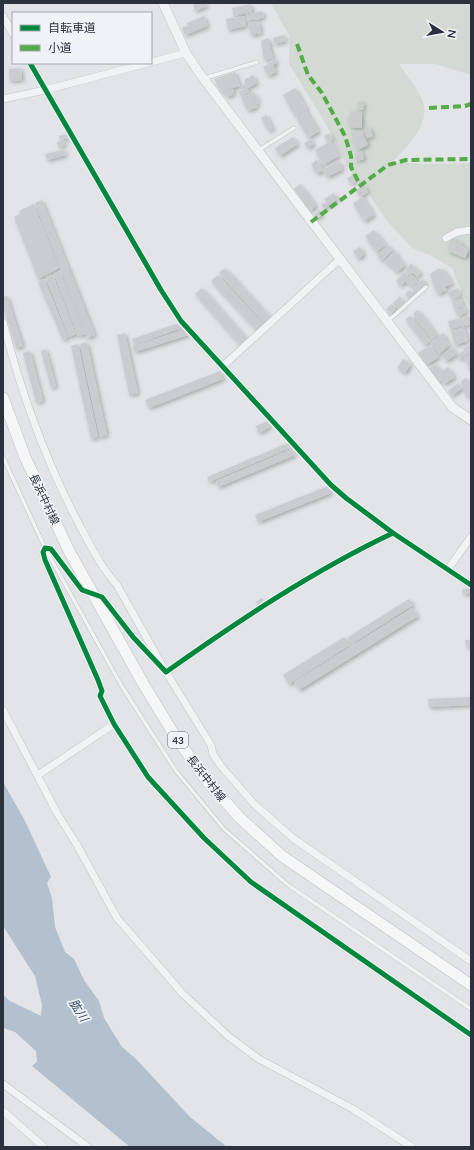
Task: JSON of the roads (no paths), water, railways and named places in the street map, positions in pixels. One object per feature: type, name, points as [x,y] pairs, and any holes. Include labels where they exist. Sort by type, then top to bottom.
[{"type":"main road","name":"長浜中村線","points":[[3,398],[34,477],[69,551],[176,736],[207,781],[240,818],[282,856],[471,985]]},
{"type":"street","points":[[163,3],[186,53],[203,79],[452,407],[471,420]]},
{"type":"street","points":[[3,16],[12,32]]},
{"type":"street","points":[[152,62],[186,53]]},
{"type":"street","points":[[31,64],[160,290],[181,321],[331,485],[346,498],[393,532],[471,585]]},
{"type":"street","points":[[3,99],[45,90],[144,64]]},
{"type":"street","points":[[446,238],[457,232],[471,230]]},
{"type":"street","points":[[223,366],[340,260]]},
{"type":"street","points":[[3,322],[24,396],[68,502],[106,573],[117,585],[166,672],[211,745],[213,754],[221,766],[254,804],[294,839],[471,961]]},
{"type":"street","points":[[166,672],[223,631],[344,556],[393,532]]},
{"type":"street","points":[[448,569],[471,536]]},
{"type":"street","points":[[166,672],[133,637],[102,597],[82,590],[60,559],[51,549],[45,548],[43,552],[45,560],[98,680],[102,691],[100,696],[114,724],[148,777],[204,838],[251,882],[471,1034]]},
{"type":"street","points":[[3,710],[57,813],[77,845],[117,918],[183,994],[228,1036],[259,1059],[353,1109],[412,1147]]},
{"type":"street","points":[[38,775],[114,724]]},
{"type":"street","points":[[3,1084],[88,1147]]},
{"type":"street","points":[[3,1111],[44,1147]]},
{"type":"lane","points":[[203,79],[257,62]]},
{"type":"lane","points":[[258,151],[294,128]]},
{"type":"lane","points":[[387,321],[426,287]]},
{"type":"lane","points":[[3,457],[45,548],[121,685],[176,771],[224,830],[288,885],[471,1009]]},
{"type":"water","name":"肱川","points":[[3,782],[25,821],[51,877],[47,883],[52,898],[55,927],[65,952],[74,959],[84,980],[99,1001],[104,1018],[122,1047],[136,1059],[190,1117],[227,1147],[130,1147],[32,1066],[37,1062],[36,1051],[15,1032],[3,1028],[3,995],[10,1001],[41,1016],[42,1005],[35,976],[3,926]]}]
